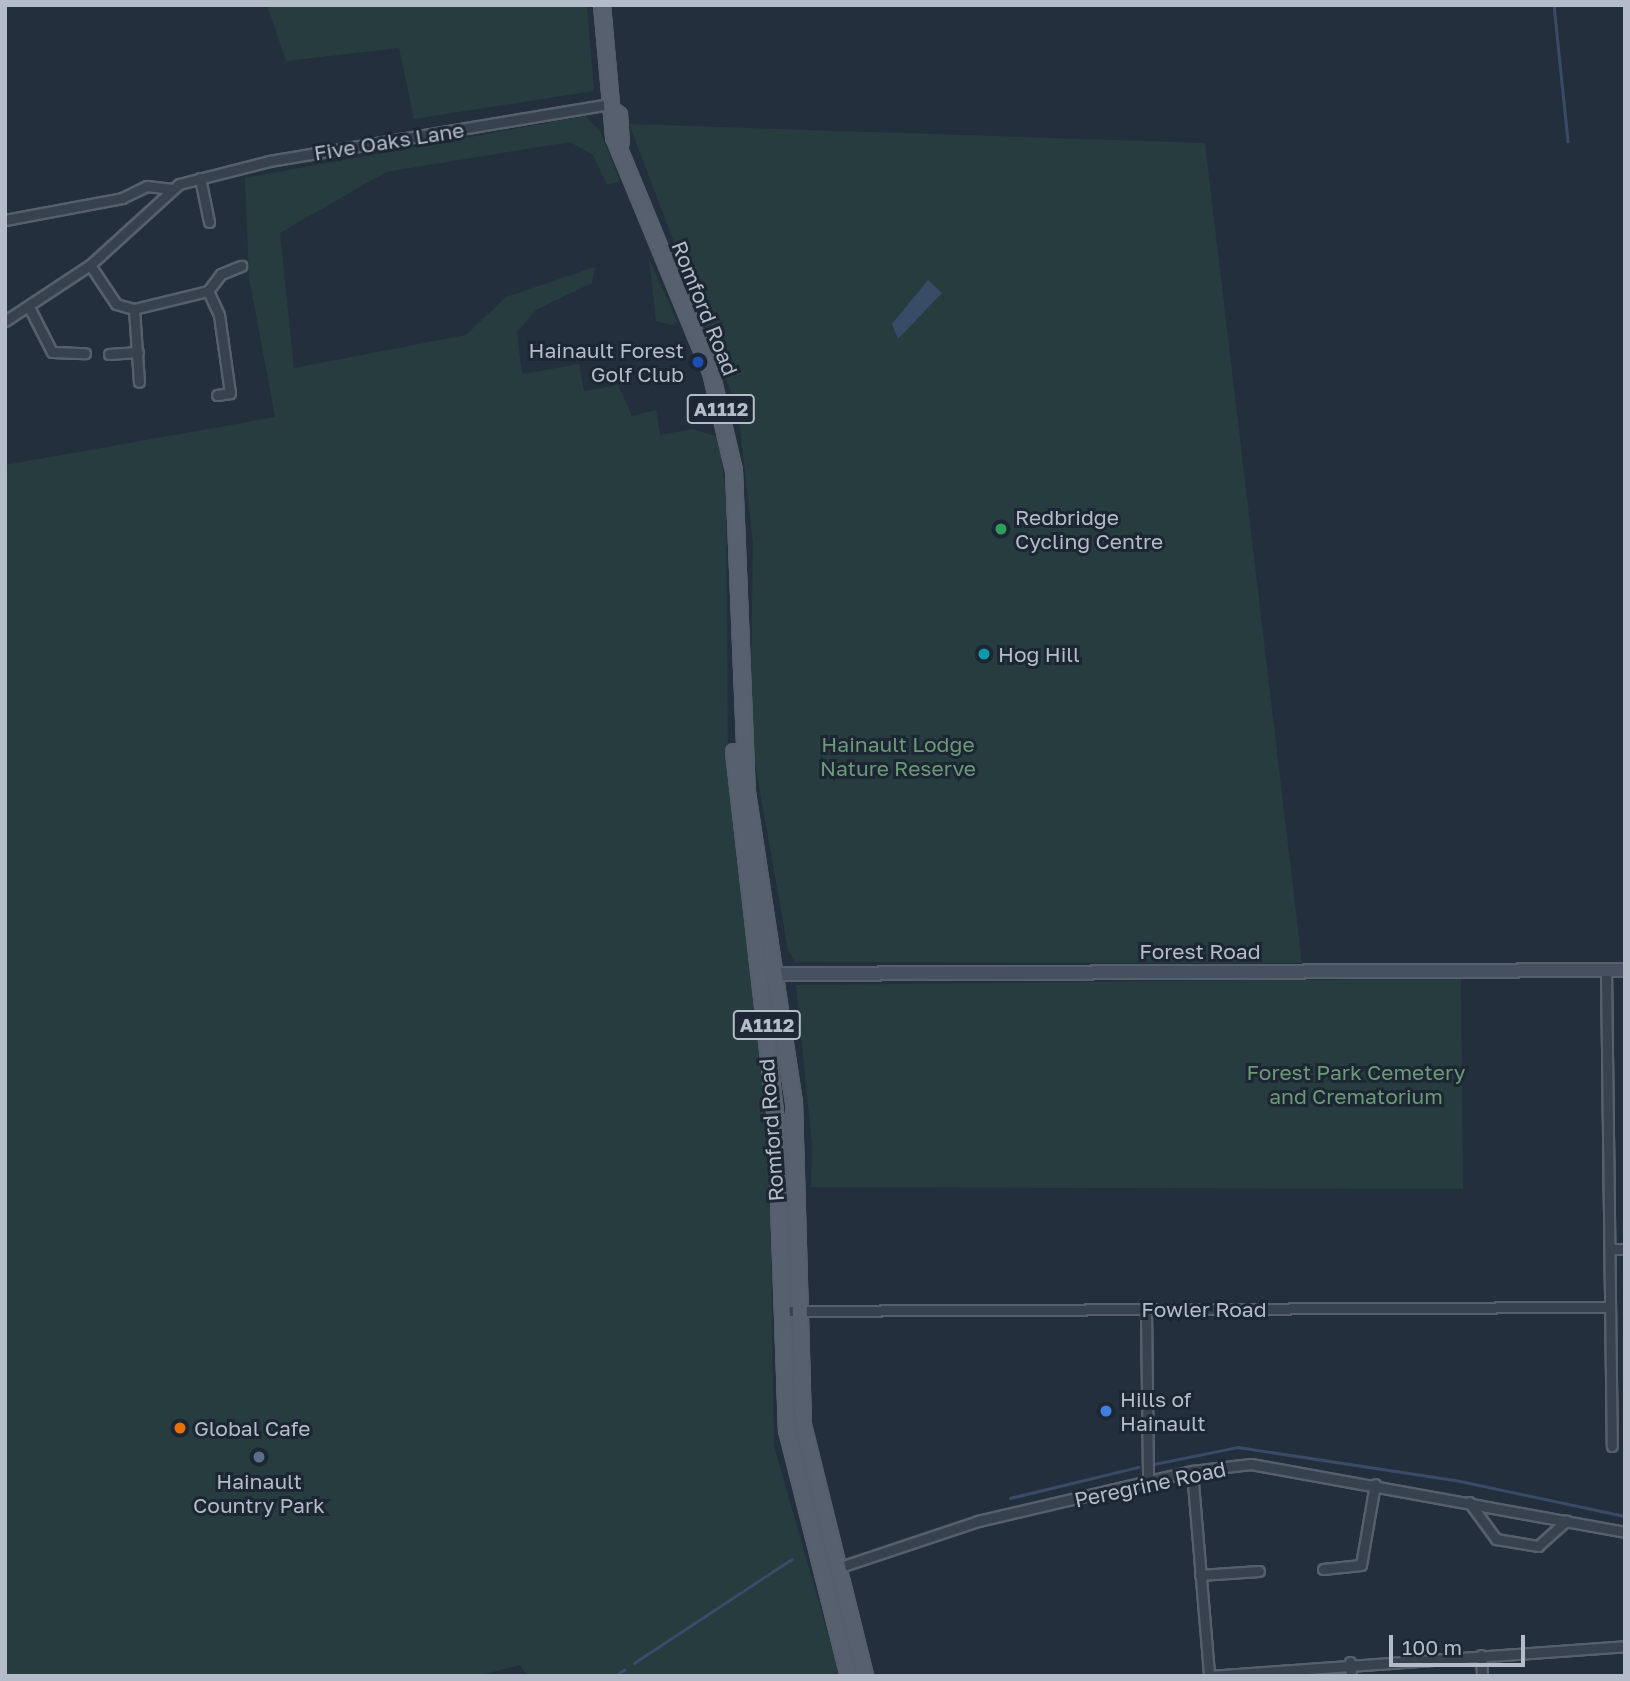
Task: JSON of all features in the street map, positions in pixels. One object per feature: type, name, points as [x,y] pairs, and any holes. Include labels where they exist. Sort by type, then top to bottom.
[{"type":"main road","name":"Romford Road","points":[[602,5],[612,107],[611,128],[621,142],[711,372],[734,471],[747,792],[794,1102],[803,1425],[865,1676]]},
{"type":"main road","name":"Romford Road","points":[[739,577],[736,792],[776,1118],[780,1311],[794,1474],[849,1676]]},
{"type":"street","name":"Five Oaks Lane","points":[[5,321],[30,309],[90,265],[170,189],[200,178],[612,107]]},
{"type":"street","points":[[200,178],[208,222]]},
{"type":"street","name":"Five Oaks Lane","points":[[5,220],[122,198],[147,186],[170,189]]},
{"type":"street","points":[[90,265],[116,304],[134,309],[208,291],[221,274],[242,266]]},
{"type":"street","points":[[208,291],[219,315],[230,393],[217,395]]},
{"type":"street","points":[[30,309],[52,352],[85,353]]},
{"type":"street","points":[[134,309],[139,382]]},
{"type":"street","points":[[109,354],[138,352]]},
{"type":"street","points":[[1606,969],[1613,1249],[1610,1307],[1612,1446]]},
{"type":"street","name":"Forest Road","points":[[776,974],[1625,970]]},
{"type":"street","points":[[1613,1249],[1625,1249]]},
{"type":"street","name":"Fowler Road","points":[[780,1311],[1610,1307]]},
{"type":"street","points":[[1146,1310],[1148,1482]]},
{"type":"street","name":"Peregrine Road","points":[[838,1568],[978,1521],[1192,1471],[1251,1464],[1376,1484],[1625,1532]]},
{"type":"street","points":[[1192,1471],[1209,1674],[1350,1662],[1625,1646]]},
{"type":"street","points":[[1323,1569],[1361,1565],[1376,1484]]},
{"type":"street","points":[[1469,1502],[1496,1539],[1538,1546],[1566,1521]]},
{"type":"street","points":[[1200,1575],[1259,1571]]},
{"type":"street","points":[[1481,1655],[1482,1676]]},
{"type":"street","points":[[1350,1662],[1351,1676]]},
{"type":"street","points":[[1328,1664],[1329,1676]]},
{"type":"green space","points":[[267,5],[587,5],[594,91],[414,119],[399,48],[286,61]]},
{"type":"green space","points":[[585,116],[600,131],[620,181],[607,185],[593,155],[570,142],[386,172],[280,233],[294,368],[466,335],[506,297],[595,267],[592,283],[536,310],[517,332],[522,374],[579,364],[584,391],[618,385],[632,416],[656,410],[660,435],[692,429],[719,437],[726,495],[728,765],[769,1112],[774,1446],[840,1676],[527,1676],[520,1665],[477,1676],[5,1676],[5,465],[275,417],[249,277],[245,178]]},
{"type":"green space","name":"Redbridge Cycling Centre","points":[[629,124],[1205,143],[1302,963],[795,962],[788,950],[750,735],[753,544],[738,410]]},
{"type":"green space","points":[[649,259],[677,321],[672,325],[656,321]]},
{"type":"green space","name":"Forest Park Cemetery and Crematorium","points":[[1461,978],[1463,1189],[811,1187],[812,1145],[796,985]]},
{"type":"water","points":[[928,280],[942,293],[898,339],[892,324]]},
{"type":"waterway","points":[[1554,5],[1568,141]]},
{"type":"waterway","points":[[1154,1464],[1238,1447],[1460,1481],[1625,1516]]},
{"type":"waterway","points":[[1010,1498],[1138,1467]]},
{"type":"waterway","points":[[634,1663],[792,1559]]},
{"type":"waterway","points":[[615,1676],[624,1670]]},
{"type":"place","name":"Hainault Forest Golf Club","points":[[698,362]]},
{"type":"place","name":"Redbridge Cycling Centre","points":[[1001,529]]},
{"type":"place","name":"Hog Hill","points":[[984,654]]},
{"type":"place","name":"Hills of Hainault","points":[[1106,1411]]},
{"type":"place","name":"Global Cafe","points":[[180,1428]]},
{"type":"place","name":"Hainault Country Park","points":[[259,1457]]},
{"type":"park label","name":"Hainault Lodge Nature Reserve","points":[[898,756]]}]
